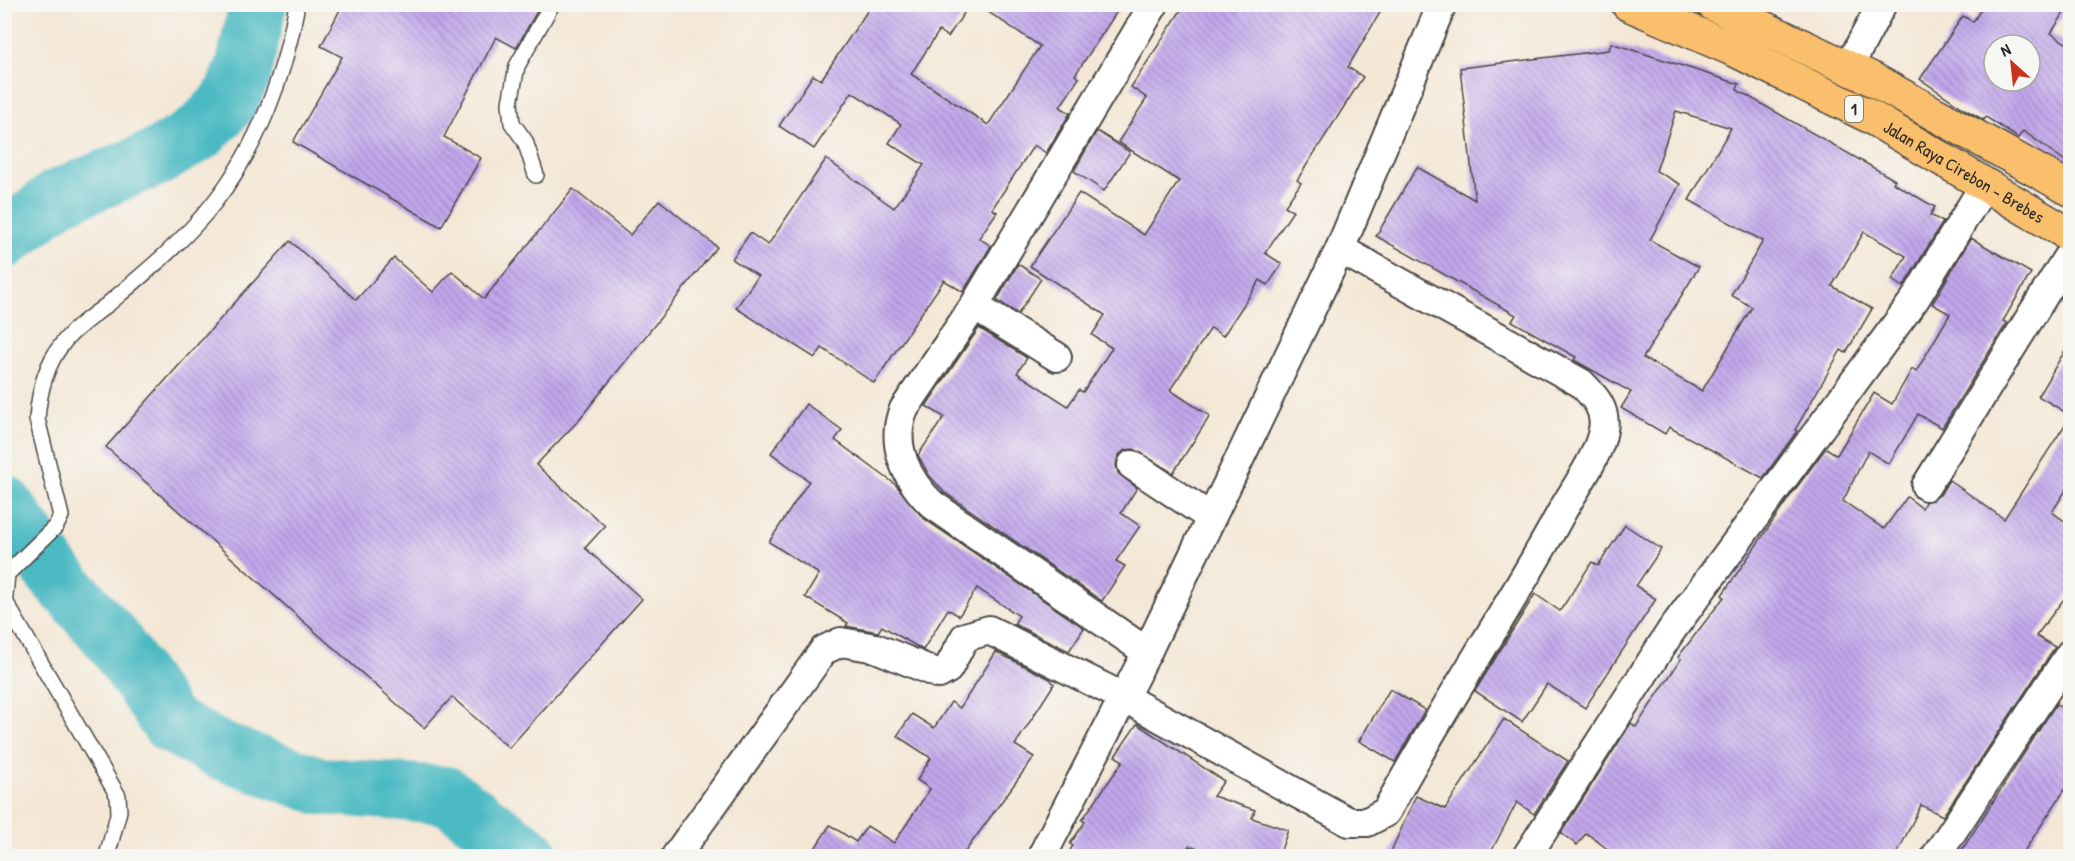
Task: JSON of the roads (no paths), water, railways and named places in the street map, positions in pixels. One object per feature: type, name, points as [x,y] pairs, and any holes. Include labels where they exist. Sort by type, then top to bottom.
[{"type":"highway","name":"Jalan Raya Cirebon - Brebes","points":[[1628,4],[1737,51],[1869,116],[2070,235]]},
{"type":"highway","name":"Jalan Raya Cirebon - Brebes","points":[[1713,4],[1848,68],[2070,189]]},
{"type":"highway","points":[[1832,98],[1848,68]]},
{"type":"street","points":[[1147,652],[933,505],[922,495],[909,476],[899,446],[899,421],[904,409],[974,306],[1154,4]]},
{"type":"street","points":[[1042,856],[1147,652],[1341,249],[1442,4]]},
{"type":"street","points":[[1848,68],[1882,4]]},
{"type":"street","points":[[1527,856],[1671,631],[1914,299],[1985,184]]},
{"type":"street","points":[[676,856],[819,655],[832,645],[841,642],[876,648],[939,674],[948,669],[965,637],[983,631],[994,631],[1069,673],[1123,697],[1349,822],[1375,820],[1386,812],[1545,543],[1598,446],[1604,427],[1602,411],[1595,397],[1581,383],[1341,249]]},
{"type":"street","points":[[1926,486],[2070,253]]},
{"type":"street","points":[[974,306],[1058,357]]},
{"type":"street","points":[[1132,465],[1210,517]]},
{"type":"street","points":[[1936,856],[2062,683],[2070,654]]},
{"type":"lane","points":[[107,856],[119,811],[118,796],[5,604],[7,574],[56,526],[61,511],[37,419],[38,403],[49,365],[64,341],[170,251],[213,204],[231,178],[252,144],[284,66],[297,4]]},
{"type":"lane","points":[[536,175],[525,141],[512,123],[510,103],[517,66],[552,4]]},
{"type":"waterway","points":[[4,240],[57,198],[158,157],[199,133],[228,103],[243,73],[258,4]]},
{"type":"waterway","points":[[4,504],[53,572],[113,640],[170,724],[221,751],[320,786],[446,795],[531,856]]}]
